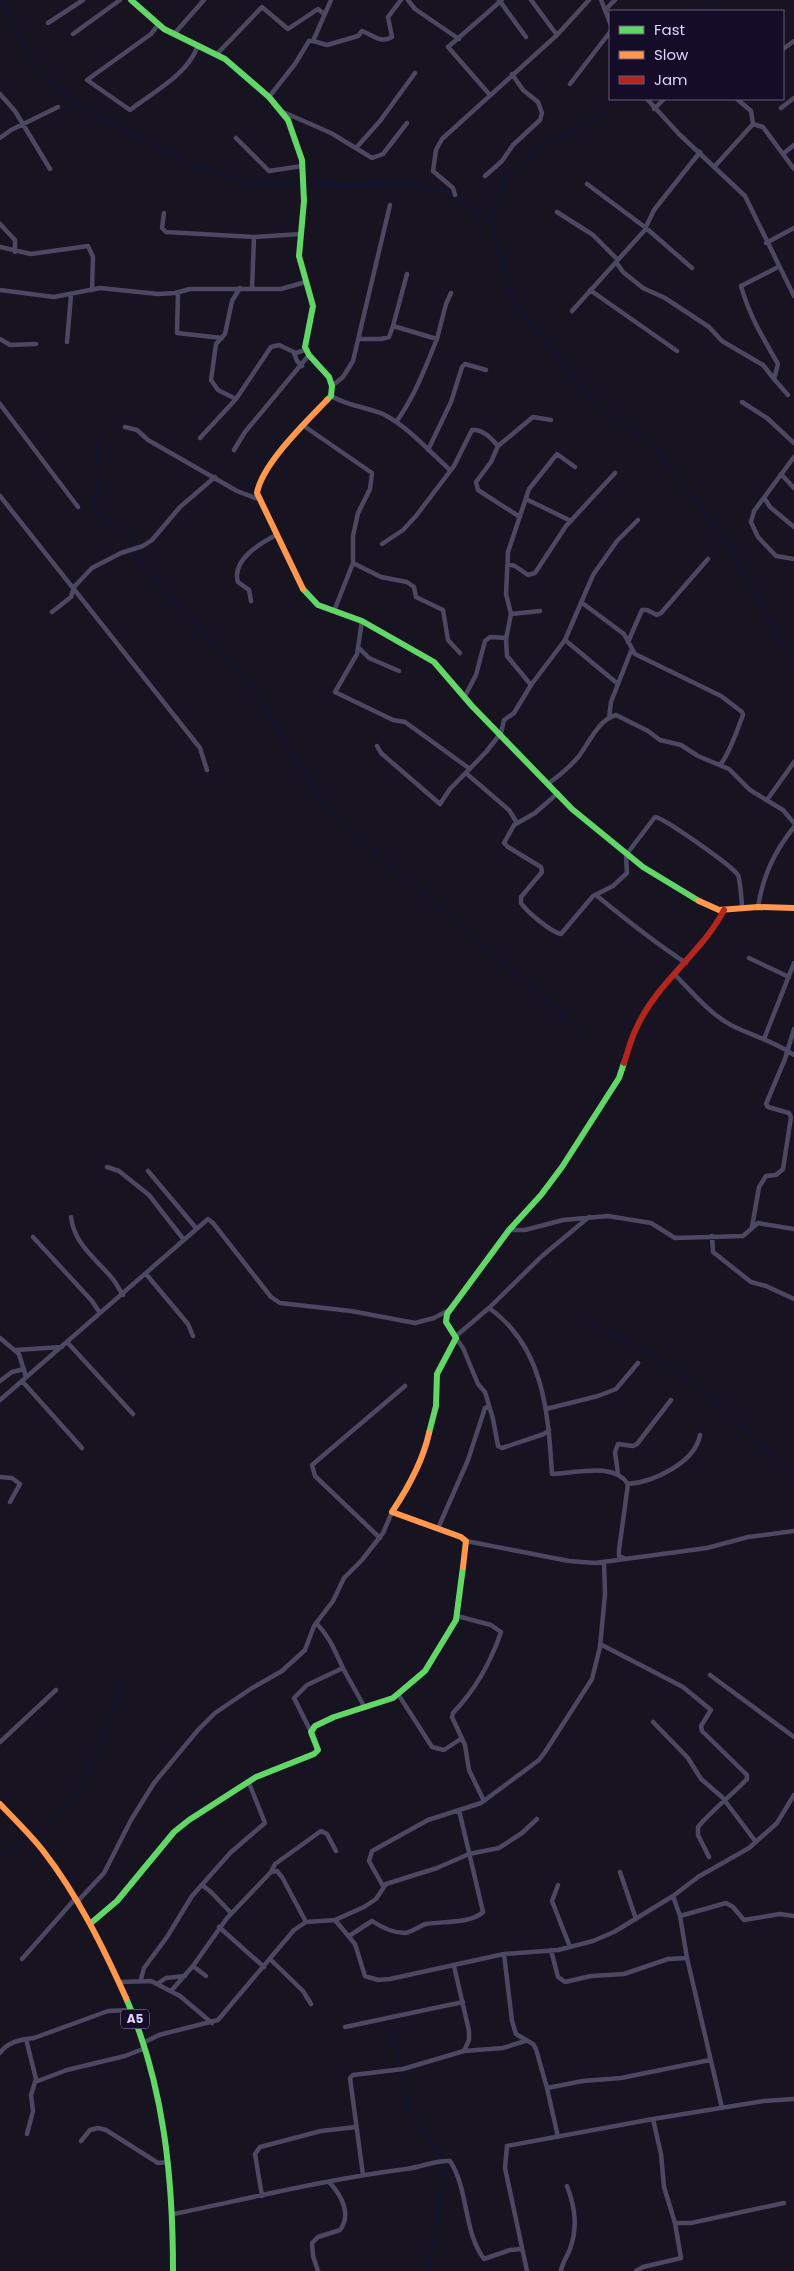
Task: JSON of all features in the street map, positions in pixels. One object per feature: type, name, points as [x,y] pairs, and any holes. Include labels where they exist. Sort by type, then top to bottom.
[{"type":"main road","points":[[136,2],[158,25],[217,54],[269,97],[283,112],[298,148],[302,166],[304,201],[299,256],[313,306],[307,353],[329,378],[332,386],[331,396],[292,437],[259,482],[258,499],[302,587],[318,605],[362,622],[434,662],[572,809],[626,855],[711,908],[724,910],[758,907],[794,908]]},
{"type":"main road","points":[[91,1923],[117,1901],[180,1827],[202,1810],[256,1777],[317,1752],[318,1747],[311,1732],[315,1726],[334,1717],[365,1708],[398,1694],[432,1663],[457,1616],[466,1541],[463,1537],[439,1526],[414,1521],[392,1512],[410,1484],[418,1460],[426,1447],[436,1406],[437,1374],[456,1337],[446,1322],[449,1310],[509,1230],[541,1195],[587,1130],[619,1078],[637,1026],[654,1000],[686,963],[697,945],[716,926],[724,910]]},
{"type":"main road","name":"A5","points":[[0,1804],[50,1859],[91,1923],[132,2010],[144,2045],[164,2121],[174,2214],[173,2271]]},
{"type":"street","points":[[48,23],[83,0]]},
{"type":"street","points":[[73,34],[120,0]]},
{"type":"street","points":[[174,34],[204,0]]},
{"type":"street","points":[[313,41],[331,0]]},
{"type":"street","points":[[269,97],[295,64],[309,41],[327,44],[358,36],[362,31],[383,41],[389,40],[392,37],[388,17],[401,0]]},
{"type":"street","points":[[408,0],[415,9],[459,39]]},
{"type":"street","points":[[490,95],[449,50],[450,44],[459,39],[500,0],[526,37]]},
{"type":"street","points":[[531,0],[557,34]]},
{"type":"street","points":[[455,195],[453,188],[433,171],[436,150],[442,139],[557,34],[589,0]]},
{"type":"street","points":[[601,0],[609,20]]},
{"type":"street","points":[[605,10],[615,0]]},
{"type":"street","points":[[217,54],[262,7],[288,29],[318,9],[324,14]]},
{"type":"street","points":[[158,25],[151,34],[87,80],[130,110],[184,68],[195,53],[198,45]]},
{"type":"street","points":[[570,84],[609,33]]},
{"type":"street","points":[[356,148],[380,122],[415,73]]},
{"type":"street","points":[[485,176],[502,161],[513,145],[540,120],[542,113],[538,102],[523,90],[512,74]]},
{"type":"street","points":[[0,94],[24,124],[50,169]]},
{"type":"street","points":[[781,108],[794,98]]},
{"type":"street","points":[[649,100],[654,109],[745,196],[766,243],[794,296]]},
{"type":"street","points":[[654,109],[663,100]]},
{"type":"street","points":[[715,166],[753,124],[752,111],[737,100]]},
{"type":"street","points":[[0,138],[58,107]]},
{"type":"street","points":[[283,112],[331,133],[367,157],[378,158],[407,123]]},
{"type":"street","points":[[753,124],[761,125],[777,148],[784,153],[794,169]]},
{"type":"street","points":[[236,138],[269,171],[302,166]]},
{"type":"street","points":[[784,153],[794,146]]},
{"type":"street","points":[[572,311],[646,228],[654,210],[700,152]]},
{"type":"street","points":[[587,184],[646,228],[692,268]]},
{"type":"street","points":[[332,386],[338,383],[348,370],[359,339],[372,275],[382,246],[390,205]]},
{"type":"street","points":[[557,212],[587,230],[617,261],[623,272],[643,288],[665,298],[709,327],[722,341],[763,365],[788,395]]},
{"type":"street","points":[[164,213],[162,228],[166,232],[254,237],[301,234]]},
{"type":"street","points":[[0,224],[15,240],[15,252]]},
{"type":"street","points":[[766,243],[794,228]]},
{"type":"street","points":[[252,289],[254,237]]},
{"type":"street","points":[[0,247],[15,252],[31,254],[88,246],[93,257],[92,290]]},
{"type":"street","points":[[774,379],[778,364],[758,332],[741,286],[778,266]]},
{"type":"street","points":[[359,339],[381,340],[389,337],[407,274]]},
{"type":"street","points":[[0,290],[54,297],[92,290],[115,289],[148,294],[178,292],[190,288],[288,288],[306,282]]},
{"type":"street","points":[[236,399],[218,390],[211,382],[216,344],[226,334],[232,301],[240,288]]},
{"type":"street","points":[[590,290],[677,351]]},
{"type":"street","points":[[178,292],[177,333],[222,338]]},
{"type":"street","points":[[396,422],[414,397],[426,363],[438,339],[446,304],[451,293]]},
{"type":"street","points":[[67,342],[71,295]]},
{"type":"street","points":[[393,326],[438,339]]},
{"type":"street","points":[[0,339],[10,345],[36,344]]},
{"type":"street","points":[[200,438],[236,399],[273,346],[280,345],[294,353],[307,353],[302,366],[245,432],[234,450]]},
{"type":"street","points":[[294,353],[297,361],[302,366]]},
{"type":"street","points":[[428,450],[451,402],[462,367],[465,364],[486,370]]},
{"type":"street","points":[[331,396],[350,406],[377,412],[396,422],[450,470]]},
{"type":"street","points":[[742,402],[767,418],[794,443]]},
{"type":"street","points":[[0,404],[78,507]]},
{"type":"street","points":[[520,517],[476,488],[476,482],[491,462],[498,446],[533,417],[552,420]]},
{"type":"street","points":[[304,426],[372,473],[370,489],[358,513],[353,536],[352,563],[334,611]]},
{"type":"street","points":[[125,427],[137,430],[148,440],[237,491],[258,499]]},
{"type":"street","points":[[382,544],[403,530],[416,516],[454,466],[472,430],[478,430],[489,436],[498,446]]},
{"type":"street","points":[[531,685],[508,658],[506,638],[511,614],[506,594],[510,545],[526,499],[537,477],[557,454],[575,467]]},
{"type":"street","points":[[794,457],[752,515],[751,522],[753,529],[776,556],[794,559]]},
{"type":"street","points":[[508,564],[515,566],[528,575],[533,575],[571,521],[616,473]]},
{"type":"street","points":[[780,474],[794,488]]},
{"type":"street","points":[[52,612],[71,597],[74,587],[92,568],[121,553],[144,546],[152,540],[180,507],[215,477]]},
{"type":"street","points":[[0,496],[200,748],[207,770]]},
{"type":"street","points":[[765,498],[770,507],[794,527]]},
{"type":"street","points":[[526,499],[571,521]]},
{"type":"street","points":[[377,746],[381,753],[440,804],[450,789],[467,774],[501,733],[504,720],[514,713],[531,685],[565,640],[593,575],[606,556],[638,520]]},
{"type":"street","points":[[251,601],[249,590],[238,582],[238,570],[252,548],[276,535]]},
{"type":"street","points":[[628,642],[642,610],[647,610],[657,615],[661,613],[708,559]]},
{"type":"street","points":[[352,563],[361,565],[381,577],[407,582],[414,587],[416,597],[443,610],[448,640],[460,653]]},
{"type":"street","points":[[549,783],[569,766],[608,718],[611,702],[631,651],[624,634],[581,602]]},
{"type":"street","points":[[511,614],[540,611]]},
{"type":"street","points":[[362,622],[359,648],[354,661],[335,692],[393,720],[405,722],[470,769]]},
{"type":"street","points":[[464,696],[476,674],[485,641],[490,637],[506,638]]},
{"type":"street","points":[[565,640],[618,684]]},
{"type":"street","points":[[359,648],[369,658],[399,671]]},
{"type":"street","points":[[631,651],[721,696],[742,712],[743,715],[720,765]]},
{"type":"street","points":[[608,718],[616,715],[621,716],[660,740],[681,745],[698,756],[729,769],[750,790],[783,810],[794,825],[771,859],[761,888],[758,907]]},
{"type":"street","points":[[767,800],[794,762]]},
{"type":"street","points":[[467,774],[509,810],[517,822]]},
{"type":"street","points":[[558,793],[535,813],[517,822],[504,839],[505,845],[540,865],[542,869],[520,900],[533,916],[559,934],[588,900],[613,886],[627,874],[626,855],[655,817],[658,817],[734,870],[740,880],[739,894],[742,909]]},
{"type":"street","points":[[596,895],[623,919],[636,926],[686,963]]},
{"type":"street","points":[[749,958],[789,977]]},
{"type":"street","points":[[764,1039],[794,964]]},
{"type":"street","points":[[676,976],[709,1008],[730,1024],[794,1055]]},
{"type":"street","points":[[752,1227],[759,1187],[766,1176],[776,1174],[783,1169],[790,1113],[768,1107],[766,1104],[794,1029]]},
{"type":"street","points":[[107,1167],[119,1171],[149,1195],[184,1240]]},
{"type":"street","points":[[148,1171],[196,1228]]},
{"type":"street","points":[[71,1217],[72,1226],[82,1245],[111,1276],[122,1295]]},
{"type":"street","points":[[509,1230],[525,1230],[556,1221],[589,1217],[620,1217],[651,1224],[675,1238],[743,1236],[758,1223],[794,1229]]},
{"type":"street","points":[[549,1430],[544,1434],[502,1448],[498,1446],[490,1406],[485,1392],[472,1372],[464,1348],[456,1337],[489,1308],[542,1256],[563,1241],[589,1217]]},
{"type":"street","points":[[0,1400],[146,1274],[205,1220],[213,1222],[271,1298],[280,1303],[351,1311],[415,1323],[434,1318],[449,1310]]},
{"type":"street","points":[[712,1236],[713,1252],[747,1279],[794,1299]]},
{"type":"street","points":[[33,1237],[92,1301],[100,1313]]},
{"type":"street","points":[[146,1274],[188,1324],[193,1336]]},
{"type":"street","points":[[489,1308],[521,1340],[531,1355],[546,1409],[552,1474],[602,1471],[618,1474],[628,1484],[619,1556],[624,1558]]},
{"type":"street","points":[[0,1338],[16,1350],[24,1369],[24,1379],[82,1448]]},
{"type":"street","points":[[67,1342],[133,1414]]},
{"type":"street","points":[[16,1350],[62,1347]]},
{"type":"street","points":[[546,1409],[598,1396],[616,1389],[638,1363]]},
{"type":"street","points":[[0,1381],[12,1372],[24,1369]]},
{"type":"street","points":[[380,1538],[315,1476],[312,1465],[404,1386]]},
{"type":"street","points":[[618,1474],[616,1452],[618,1444],[633,1446],[637,1444],[671,1400]]},
{"type":"street","points":[[439,1526],[468,1460],[485,1408],[490,1406]]},
{"type":"street","points":[[628,1484],[648,1481],[676,1467],[689,1454],[700,1435]]},
{"type":"street","points":[[0,1477],[12,1478],[20,1484],[10,1502]]},
{"type":"street","points":[[22,1960],[104,1873],[131,1820],[154,1783],[168,1764],[186,1747],[190,1738],[215,1713],[252,1688],[268,1680],[300,1655],[308,1646],[316,1623],[333,1601],[344,1578],[380,1538],[387,1528],[392,1512]]},
{"type":"street","points":[[466,1541],[569,1561],[604,1562],[707,1548],[748,1537],[794,1531]]},
{"type":"street","points":[[383,1886],[369,1861],[372,1851],[428,1820],[484,1801],[539,1760],[545,1752],[592,1679],[600,1644],[605,1594],[604,1562]]},
{"type":"street","points":[[457,1616],[491,1625],[498,1628],[501,1632],[485,1672],[453,1713],[453,1723],[462,1738],[469,1770],[484,1801]]},
{"type":"street","points":[[316,1623],[331,1641],[343,1668],[365,1708]]},
{"type":"street","points":[[600,1644],[683,1687],[711,1710],[701,1726],[702,1731],[727,1752],[748,1777],[726,1802],[711,1812],[698,1827],[698,1835],[709,1857]]},
{"type":"street","points":[[311,1732],[294,1698],[307,1685],[343,1668]]},
{"type":"street","points":[[710,1675],[794,1737]]},
{"type":"street","points":[[0,1742],[56,1690]]},
{"type":"street","points":[[398,1694],[432,1747],[444,1750],[462,1738]]},
{"type":"street","points":[[653,1722],[688,1758],[701,1779],[726,1802],[756,1842]]},
{"type":"street","points":[[141,1980],[144,1968],[167,1937],[192,1896],[231,1852],[265,1823],[249,1783]]},
{"type":"street","points":[[335,1920],[355,1944],[363,1972],[370,1978],[390,1980],[504,1954],[570,1947],[592,1941],[636,1919],[673,1896],[698,1877],[739,1855],[777,1823],[794,1795]]},
{"type":"street","points":[[349,1936],[372,1921],[384,1928],[404,1933],[415,1931],[426,1924],[481,1915],[483,1908],[459,1810]]},
{"type":"street","points":[[35,2082],[67,2070],[125,2056],[159,2035],[212,2023],[224,2015],[286,1938],[306,1922],[335,1920],[364,1907],[376,1899],[383,1886],[469,1854],[491,1850],[507,1844],[537,1819]]},
{"type":"street","points":[[171,1991],[193,1966],[219,1927],[271,1872],[275,1864],[321,1831],[327,1834],[336,1851]]},
{"type":"street","points":[[271,1872],[277,1872],[282,1877],[306,1922]]},
{"type":"street","points":[[620,1872],[636,1919]]},
{"type":"street","points":[[202,1885],[231,1913]]},
{"type":"street","points":[[558,1886],[552,1901],[570,1947]]},
{"type":"street","points":[[673,1896],[680,1916],[687,1958],[722,2108]]},
{"type":"street","points":[[680,1916],[726,1903],[733,1907],[744,1920],[780,1914],[794,1916]]},
{"type":"street","points":[[219,1927],[264,1966]]},
{"type":"street","points":[[551,1950],[558,1978],[565,1982],[591,1976],[624,1974],[668,1959],[687,1958]]},
{"type":"street","points":[[504,1954],[512,2021],[516,2034],[533,2044],[536,2049],[558,2137]]},
{"type":"street","points":[[270,1959],[303,1991],[311,2004]]},
{"type":"street","points":[[193,1966],[206,1976]]},
{"type":"street","points":[[454,1966],[469,2031],[469,2040],[464,2051]]},
{"type":"street","points":[[157,1984],[173,1977],[185,1976]]},
{"type":"street","points":[[173,1977],[177,1985]]},
{"type":"street","points":[[120,1982],[141,1980],[157,1984],[180,1996],[212,2023]]},
{"type":"street","points":[[345,2027],[463,2002]]},
{"type":"street","points":[[0,2053],[16,2042],[108,2011],[132,2010]]},
{"type":"street","points":[[26,2039],[35,2082],[31,2094],[33,2111],[26,2134]]},
{"type":"street","points":[[363,2176],[349,2081],[353,2075],[403,2069],[464,2051],[503,2048],[526,2041]]},
{"type":"street","points":[[547,2088],[583,2081],[621,2078],[710,2060]]},
{"type":"street","points":[[527,2271],[505,2168],[507,2146],[653,2119],[794,2099]]},
{"type":"street","points":[[636,2271],[643,2267],[681,2258],[676,2223],[664,2187],[661,2154],[653,2119]]},
{"type":"street","points":[[262,2196],[256,2154],[260,2147],[321,2130],[356,2127]]},
{"type":"street","points":[[81,2141],[90,2130],[102,2129],[158,2163],[169,2162]]},
{"type":"street","points":[[174,2214],[363,2176],[423,2167],[438,2160],[450,2161],[460,2176],[472,2232],[479,2252],[484,2259],[510,2250],[522,2249]]},
{"type":"street","points":[[318,2271],[313,2256],[312,2243],[315,2239],[340,2230],[344,2224],[343,2203],[339,2193],[330,2183]]},
{"type":"street","points":[[561,2271],[574,2233],[575,2207],[567,2186]]},
{"type":"street","points":[[676,2223],[691,2223],[784,2203]]},
{"type":"waterway","points":[[2,0],[34,66],[80,106],[195,166],[259,185],[301,185]]},
{"type":"waterway","points":[[695,10],[708,0]]},
{"type":"waterway","points":[[490,219],[505,180],[544,144],[580,128],[605,113],[611,100]]},
{"type":"waterway","points":[[305,185],[400,184],[446,191],[490,220],[514,303],[601,409],[654,445],[731,549],[791,660]]},
{"type":"waterway","points":[[96,442],[98,481],[93,506],[104,519],[129,533],[133,546]]},
{"type":"waterway","points":[[134,550],[137,559],[251,685],[329,811],[587,1036]]},
{"type":"waterway","points":[[583,1320],[657,1357],[703,1390],[794,1474]]},
{"type":"waterway","points":[[34,1833],[74,1798],[98,1750],[122,1684]]},
{"type":"waterway","points":[[0,1853],[14,1848],[26,1839]]},
{"type":"waterway","points":[[391,2027],[400,2068]]},
{"type":"waterway","points":[[401,2071],[408,2106],[442,2160]]},
{"type":"waterway","points":[[428,2271],[446,2166],[444,2163]]},
{"type":"traffic: fast","points":[[131,0],[164,29],[225,59],[269,97],[288,120],[302,160],[304,201],[299,256],[313,306],[305,347],[309,355],[329,377],[332,386],[331,396],[327,400]]},
{"type":"traffic: fast","points":[[303,589],[318,605],[362,621],[434,662],[472,706],[572,809],[643,867],[699,901]]},
{"type":"traffic: fast","points":[[429,1433],[436,1406],[437,1374],[456,1338],[446,1322],[447,1314],[509,1230],[541,1195],[562,1167],[619,1078],[624,1063]]},
{"type":"traffic: fast","points":[[91,1923],[117,1901],[174,1832],[189,1820],[256,1777],[314,1754],[318,1750],[311,1732],[315,1726],[334,1717],[393,1698],[425,1671],[456,1620],[463,1567]]},
{"type":"traffic: fast","points":[[126,1998],[149,2064],[164,2132],[171,2201],[173,2271]]},
{"type":"traffic: slow","points":[[303,589],[257,493],[267,469],[276,457],[297,431],[327,400]]},
{"type":"traffic: slow","points":[[699,901],[719,910],[758,907],[794,908]]},
{"type":"traffic: slow","points":[[429,1433],[423,1454],[414,1474],[392,1512],[461,1537],[466,1541],[463,1567]]},
{"type":"traffic: slow","points":[[0,1804],[39,1846],[68,1886],[99,1941],[126,1998]]},
{"type":"traffic: jam","points":[[624,1063],[633,1036],[646,1011],[656,996],[715,926],[724,910]]}]
